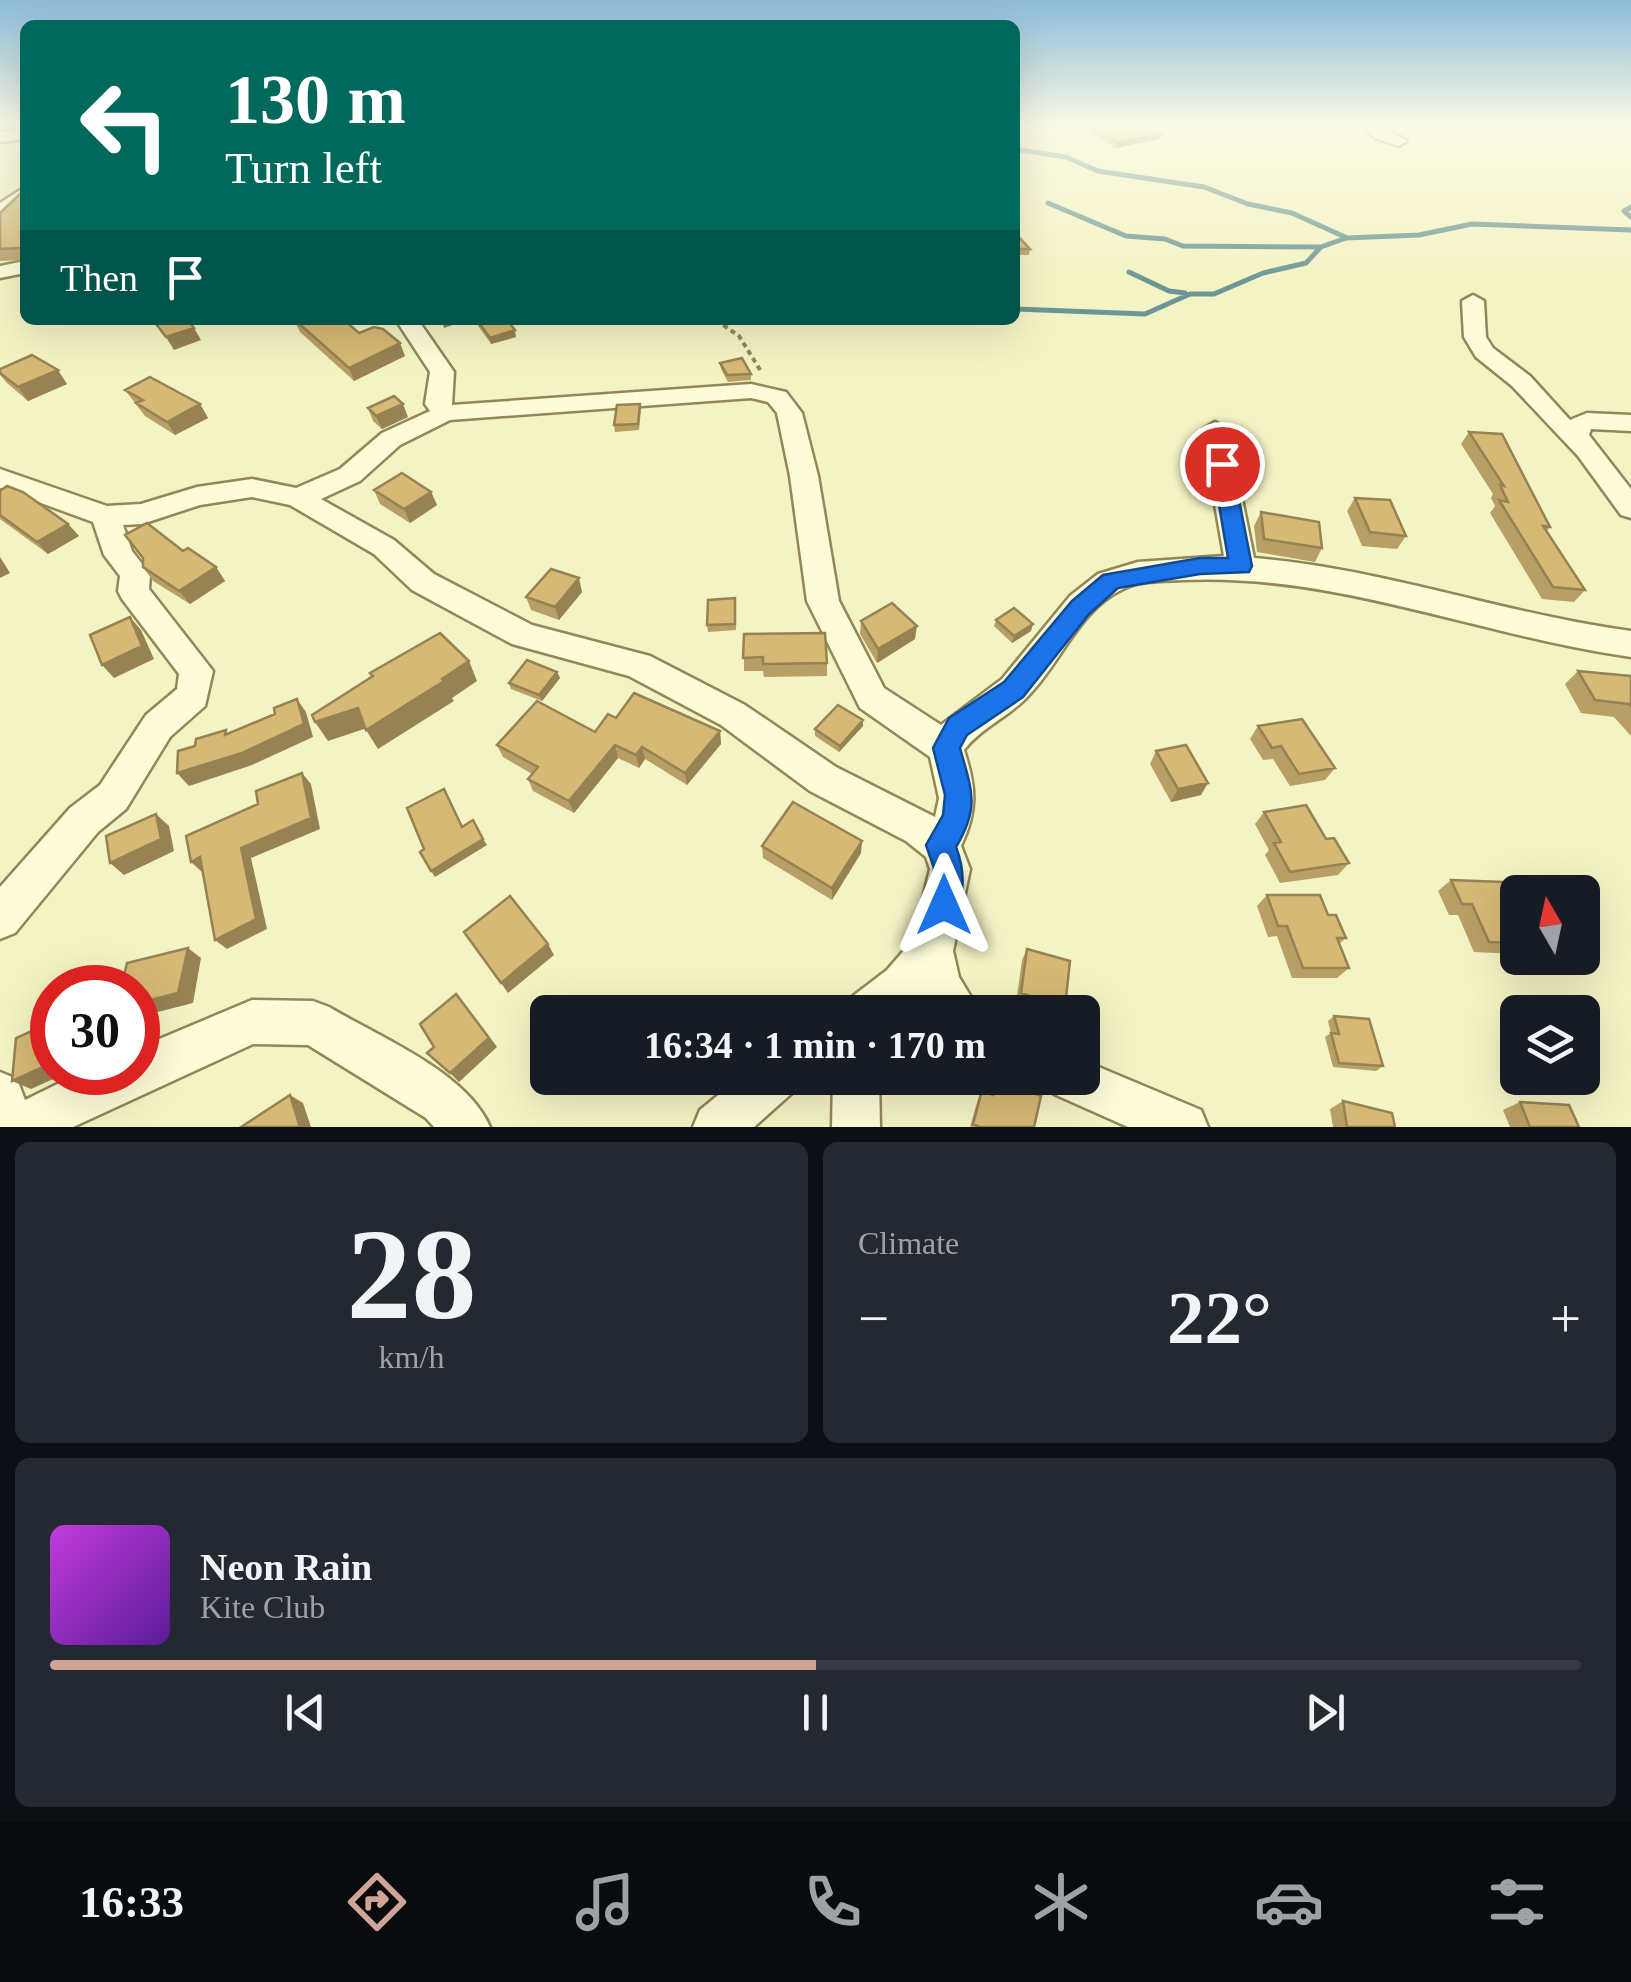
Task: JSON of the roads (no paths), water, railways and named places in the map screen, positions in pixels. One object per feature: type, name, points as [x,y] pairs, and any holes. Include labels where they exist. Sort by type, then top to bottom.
[{"type":"street","points":[[0,212],[20,196]]},
{"type":"street","points":[[1474,301],[1475,337],[1484,352],[1521,381],[1631,508]]},
{"type":"street","points":[[409,325],[442,372],[437,404],[445,413]]},
{"type":"street","points":[[298,498],[350,475],[391,439],[445,413],[566,408],[751,391],[777,397],[789,413],[804,476],[823,601],[872,698],[946,748],[960,795],[958,818],[941,845]]},
{"type":"street","points":[[1582,448],[1576,436],[1577,426],[1587,421],[1631,422]]},
{"type":"street","points":[[1215,430],[1241,566]]},
{"type":"street","points":[[0,478],[104,516],[142,514],[196,496],[252,488],[298,498],[384,548],[424,582],[523,635],[638,665],[717,706],[823,779],[920,828],[941,845],[950,868],[932,951],[939,987],[945,995]]},
{"type":"street","points":[[0,918],[84,820],[112,797],[158,726],[193,696],[196,671],[133,590],[135,574],[120,555],[104,516]]},
{"type":"street","points":[[946,748],[958,726],[1014,690],[1080,608],[1111,581],[1200,566],[1301,572],[1551,631],[1631,644]]},
{"type":"street","points":[[889,995],[932,951]]},
{"type":"street","points":[[160,1061],[252,1022],[313,1023],[444,1101],[466,1127]]},
{"type":"street","points":[[1100,1091],[1184,1127]]},
{"type":"street","points":[[22,1127],[88,1095]]},
{"type":"street","points":[[717,1127],[756,1095]]},
{"type":"street","points":[[856,1095],[856,1127]]},
{"type":"street","points":[[0,1096],[7,1127]]},
{"type":"waterway","points":[[1142,178],[1204,187],[1248,204],[1292,213],[1345,237]]},
{"type":"waterway","points":[[1048,203],[1126,236],[1165,239],[1183,246],[1320,247]]},
{"type":"waterway","points":[[1631,207],[1624,211],[1631,217]]},
{"type":"waterway","points":[[1020,309],[1145,314],[1190,294],[1214,294],[1263,273],[1306,263],[1321,247],[1346,238],[1419,235],[1472,224],[1631,230]]},
{"type":"waterway","points":[[1129,272],[1169,291],[1185,293]]}]
